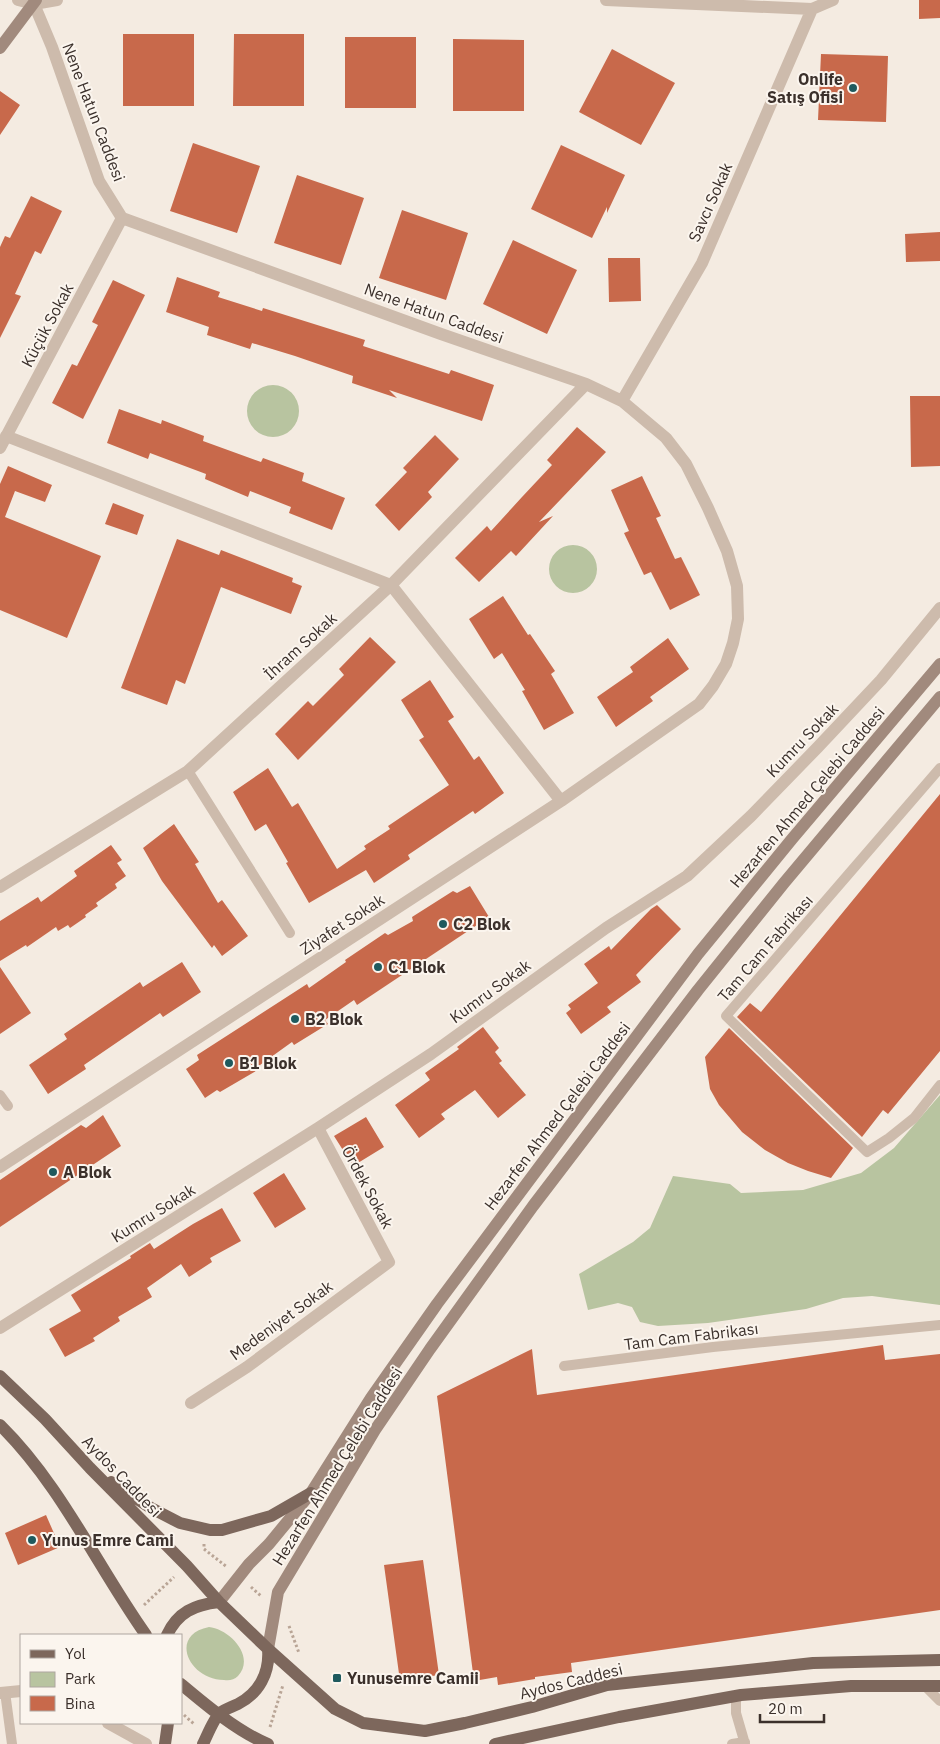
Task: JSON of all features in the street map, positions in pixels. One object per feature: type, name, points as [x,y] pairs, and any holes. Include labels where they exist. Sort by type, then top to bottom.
[{"type":"main road","name":"Aydos Caddesi","points":[[0,1376],[45,1419],[90,1468],[187,1566],[219,1602],[268,1649],[335,1709],[363,1723],[425,1731],[523,1709],[607,1686],[813,1663],[940,1660]]},
{"type":"main road","points":[[0,1425],[42,1472],[132,1616],[145,1634]]},
{"type":"main road","points":[[90,1468],[151,1508],[180,1523],[210,1530],[222,1530],[271,1516],[311,1493]]},
{"type":"main road","points":[[168,1634],[172,1625],[185,1612],[201,1604],[219,1602]]},
{"type":"main road","points":[[203,1744],[219,1714],[254,1693],[264,1678],[269,1662],[268,1649]]},
{"type":"main road","points":[[182,1685],[242,1730],[268,1744]]},
{"type":"main road","points":[[495,1744],[619,1717],[736,1696],[851,1686],[940,1686]]},
{"type":"main road","points":[[165,1744],[168,1724]]},
{"type":"street","points":[[18,0],[35,2],[57,0]]},
{"type":"street","points":[[606,0],[812,9],[833,0]]},
{"type":"street","points":[[0,48],[35,2]]},
{"type":"street","name":"Nene Hatun Caddesi","points":[[35,2],[99,181],[122,218],[441,334],[586,384],[622,401],[666,438],[686,464],[708,508],[727,551],[737,586],[738,620],[733,643],[726,664],[699,704]]},
{"type":"street","name":"Savcı Sokak","points":[[622,401],[702,263],[812,9]]},
{"type":"street","name":"Küçük Sokak","points":[[0,448],[122,218]]},
{"type":"street","name":"İhram Sokak","points":[[0,887],[188,771],[391,585],[586,384]]},
{"type":"street","points":[[6,436],[391,585],[562,801]]},
{"type":"street","name":"Kumru Sokak","points":[[0,1328],[318,1128],[430,1054],[606,928],[687,876],[750,816],[869,693],[940,608]]},
{"type":"street","name":"Hezarfen Ahmed Çelebi Caddesi","points":[[219,1602],[249,1564],[269,1544],[311,1493],[371,1398],[437,1304],[698,954],[792,839],[940,664]]},
{"type":"street","name":"Hezarfen Ahmed Çelebi Caddesi","points":[[268,1649],[278,1592],[374,1430],[430,1349],[532,1206],[698,990],[784,883],[940,697]]},
{"type":"street","name":"Ziyafet Sokak","points":[[0,1167],[562,801],[699,704]]},
{"type":"street","name":"Ördek Sokak","points":[[318,1128],[389,1262]]},
{"type":"street","name":"Medeniyet Sokak","points":[[191,1402],[247,1367],[389,1262]]},
{"type":"street","points":[[2,1693],[20,1691]]},
{"type":"street","points":[[110,1724],[146,1744]]},
{"type":"lane","name":"Tam Cam Fabrikası","points":[[940,768],[726,1016],[867,1152],[889,1138],[914,1118],[940,1086]]},
{"type":"lane","points":[[188,771],[290,933]]},
{"type":"lane","points":[[0,1095],[8,1106]]},
{"type":"lane","name":"Tam Cam Fabrikası","points":[[564,1366],[713,1347],[940,1325]]},
{"type":"lane","points":[[925,1686],[940,1701]]},
{"type":"lane","points":[[2,1693],[12,1744]]},
{"type":"lane","points":[[732,1744],[745,1743],[736,1713],[736,1696]]},
{"type":"path","points":[[132,1616],[204,1548]]},
{"type":"green space","points":[[268,385],[278,385],[292,392],[299,406],[299,416],[292,430],[278,437],[268,437],[258,433],[251,426],[247,416],[247,406],[251,396],[258,389]]},
{"type":"green space","points":[[573,545],[582,547],[590,552],[595,560],[597,569],[595,578],[590,586],[582,591],[573,593],[564,591],[556,586],[551,578],[549,569],[551,560],[556,552],[564,547]]},
{"type":"green space","points":[[940,1095],[940,1305],[872,1296],[843,1298],[806,1309],[708,1323],[658,1326],[640,1322],[632,1307],[618,1303],[588,1310],[579,1274],[633,1242],[650,1228],[673,1176],[730,1184],[741,1193],[803,1190],[861,1173],[894,1148]]},
{"type":"green space","points":[[209,1627],[217,1629],[232,1638],[242,1652],[243,1668],[238,1676],[233,1679],[212,1678],[201,1673],[188,1656],[186,1647],[189,1639],[196,1632]]},
{"type":"building","points":[[919,0],[940,0],[940,18],[919,19]]},
{"type":"building","points":[[123,34],[194,34],[194,106],[123,106]]},
{"type":"building","points":[[234,34],[304,34],[304,106],[233,106]]},
{"type":"building","points":[[345,37],[416,37],[416,108],[345,108]]},
{"type":"building","points":[[453,39],[524,40],[524,111],[453,111]]},
{"type":"building","points":[[612,49],[675,83],[641,145],[579,112]]},
{"type":"building","name":"Onlife Satış Ofisi","points":[[821,54],[888,56],[886,122],[818,120]]},
{"type":"building","points":[[0,91],[20,105],[0,135]]},
{"type":"building","points":[[193,143],[260,166],[237,233],[170,211]]},
{"type":"building","points":[[561,145],[625,175],[607,213],[607,207],[592,238],[531,209]]},
{"type":"building","points":[[297,175],[364,198],[341,265],[274,243]]},
{"type":"building","points":[[31,196],[62,211],[41,254],[35,251],[15,294],[21,296],[0,338],[0,247],[5,236],[10,238]]},
{"type":"building","points":[[402,210],[468,233],[446,300],[379,278]]},
{"type":"building","points":[[940,232],[940,261],[906,262],[905,234]]},
{"type":"building","points":[[513,240],[577,270],[547,334],[483,304]]},
{"type":"building","points":[[608,258],[640,258],[641,301],[609,302]]},
{"type":"building","points":[[177,277],[220,292],[218,297],[262,311],[263,308],[365,340],[363,346],[449,374],[451,370],[494,385],[482,421],[389,390],[397,398],[352,383],[353,376],[295,356],[252,343],[250,349],[207,335],[209,327],[166,312]]},
{"type":"building","points":[[113,280],[145,295],[83,419],[52,403],[72,364],[77,366],[98,325],[92,322]]},
{"type":"building","points":[[910,396],[940,396],[940,466],[911,467]]},
{"type":"building","points":[[119,409],[161,424],[162,420],[204,436],[203,441],[261,462],[263,458],[304,473],[302,481],[345,498],[332,530],[289,513],[291,507],[250,491],[248,497],[205,479],[206,474],[150,453],[148,459],[107,443]]},
{"type":"building","points":[[577,427],[606,452],[539,522],[553,516],[516,556],[511,551],[479,582],[455,558],[487,526],[491,531],[552,465],[547,460]]},
{"type":"building","points":[[435,435],[459,459],[428,492],[432,497],[399,531],[375,505],[407,472],[403,468]]},
{"type":"building","points":[[8,466],[52,485],[45,502],[15,491],[5,517],[101,556],[67,638],[0,610],[0,484]]},
{"type":"building","points":[[642,476],[661,516],[656,518],[675,559],[681,557],[700,595],[670,610],[651,572],[644,575],[624,533],[629,531],[611,490]]},
{"type":"building","points":[[113,503],[144,515],[137,535],[105,524]]},
{"type":"building","points":[[177,539],[219,555],[221,550],[293,578],[292,582],[302,586],[291,614],[221,587],[185,684],[176,680],[167,705],[121,688]]},
{"type":"building","points":[[503,596],[528,635],[530,634],[555,671],[551,674],[574,713],[544,730],[522,691],[525,690],[502,653],[494,659],[469,619]]},
{"type":"building","points":[[370,637],[396,662],[298,760],[275,734],[308,701],[313,706],[344,675],[339,669]]},
{"type":"building","points":[[668,638],[689,669],[650,697],[653,701],[616,727],[597,697],[633,672],[630,667]]},
{"type":"building","points":[[430,680],[454,717],[448,721],[474,760],[479,756],[504,793],[475,814],[473,811],[408,855],[410,859],[374,883],[366,870],[309,903],[266,824],[255,831],[233,792],[268,768],[292,807],[298,803],[337,869],[366,849],[364,846],[390,829],[388,826],[449,785],[419,740],[424,737],[401,700]]},
{"type":"building","points":[[940,794],[940,1051],[888,1114],[883,1110],[862,1137],[737,1017],[750,1003],[761,1012]]},
{"type":"building","points":[[174,824],[199,862],[195,864],[218,903],[222,900],[248,936],[222,956],[214,945],[212,948],[162,881],[143,848]]},
{"type":"building","points":[[111,845],[122,860],[117,863],[126,876],[115,884],[117,888],[96,903],[98,906],[70,928],[68,925],[58,931],[56,927],[27,947],[26,945],[0,961],[0,921],[38,897],[41,902],[77,876],[74,871]]},
{"type":"building","points":[[470,886],[489,917],[357,1005],[354,1000],[325,1020],[328,1024],[294,1045],[292,1042],[260,1065],[261,1068],[220,1092],[217,1090],[205,1098],[186,1069],[199,1060],[197,1055],[307,984],[309,988],[346,962],[345,960],[385,933],[388,935],[413,921],[412,917],[453,891],[457,893]]},
{"type":"building","points":[[657,905],[681,929],[636,975],[641,982],[607,1007],[611,1012],[581,1034],[566,1013],[571,1009],[568,1005],[598,983],[584,964],[609,946],[611,950]]},
{"type":"building","points":[[182,962],[201,992],[163,1017],[160,1013],[84,1065],[86,1069],[48,1094],[29,1065],[67,1039],[64,1034],[140,982],[143,987]]},
{"type":"building","points":[[0,967],[31,1013],[0,1034]]},
{"type":"building","points":[[483,1027],[499,1048],[495,1052],[502,1061],[499,1063],[526,1095],[498,1118],[475,1090],[441,1114],[445,1119],[419,1138],[395,1105],[430,1080],[425,1073],[459,1049],[457,1047]]},
{"type":"building","points":[[729,1028],[853,1148],[831,1178],[788,1163],[765,1150],[742,1132],[719,1105],[710,1089],[705,1057]]},
{"type":"building","name":"A Blok","points":[[103,1115],[121,1146],[0,1227],[0,1180],[81,1125],[86,1128]]},
{"type":"building","points":[[366,1117],[384,1147],[353,1166],[334,1136]]},
{"type":"building","points":[[284,1173],[306,1209],[275,1228],[253,1193]]},
{"type":"building","points":[[222,1208],[241,1241],[210,1258],[212,1262],[189,1277],[181,1264],[147,1288],[152,1297],[118,1317],[120,1321],[93,1338],[95,1341],[65,1357],[49,1329],[81,1311],[71,1295],[131,1258],[130,1256],[150,1243],[154,1249]]},
{"type":"building","points":[[883,1345],[885,1360],[940,1354],[940,1610],[571,1663],[572,1672],[498,1685],[497,1677],[474,1681],[437,1396],[532,1349],[537,1395]]},
{"type":"building","name":"Yunus Emre Cami","points":[[46,1515],[60,1547],[18,1565],[5,1533]]},
{"type":"building","points":[[423,1560],[439,1675],[400,1681],[384,1565]]},
{"type":"place","name":"Onlife Satış Ofisi","points":[[853,88]]},
{"type":"place","name":"C2 Blok","points":[[443,924]]},
{"type":"place","name":"C1 Blok","points":[[378,967]]},
{"type":"place","name":"B2 Blok","points":[[295,1019]]},
{"type":"place","name":"B1 Blok","points":[[229,1063]]},
{"type":"place","name":"A Blok","points":[[53,1172]]},
{"type":"place","name":"Yunus Emre Cami","points":[[32,1540]]},
{"type":"place","name":"Yunusemre Camii","points":[[337,1678]]}]
